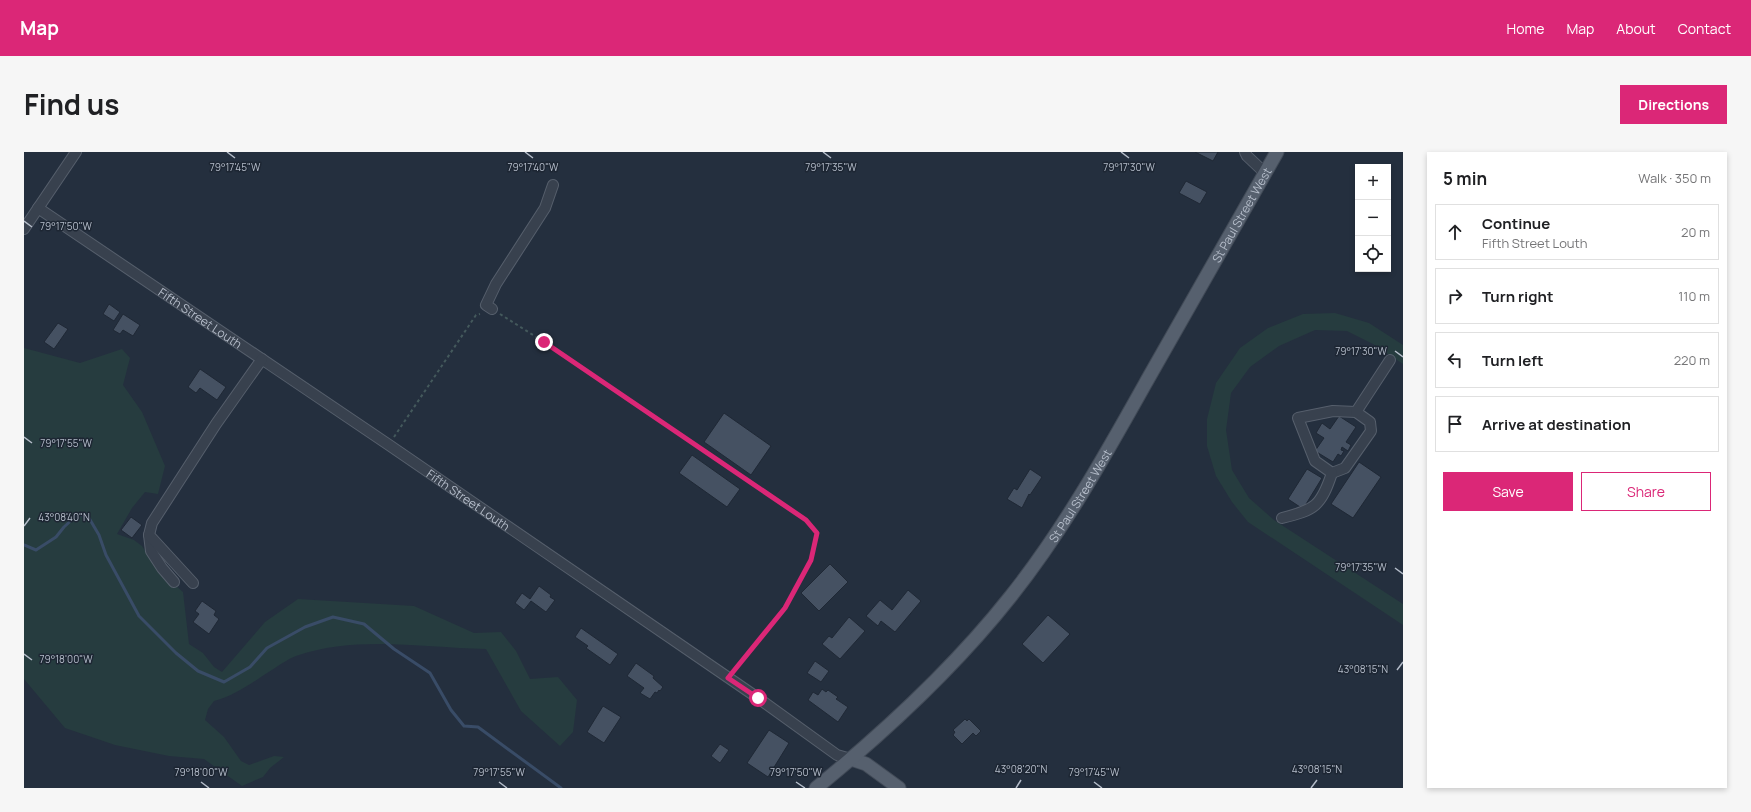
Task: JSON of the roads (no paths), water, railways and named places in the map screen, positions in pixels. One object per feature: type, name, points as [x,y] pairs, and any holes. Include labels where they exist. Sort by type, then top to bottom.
[{"type":"main road","name":"St Paul Street West","points":[[816,788],[851,759],[916,700],[975,639],[1012,595],[1039,558],[1082,495],[1277,152]]},
{"type":"main road","name":"Fifth Street Louth","points":[[851,759],[866,764],[899,788]]},
{"type":"street","points":[[24,229],[76,152]]},
{"type":"street","points":[[1245,152],[1247,156],[1265,173]]},
{"type":"street","points":[[492,309],[486,305],[496,284],[545,208],[553,185]]},
{"type":"street","name":"Fifth Street Louth","points":[[38,208],[389,445],[728,678],[837,756],[851,759]]},
{"type":"street","points":[[174,582],[162,568],[151,551],[149,535],[152,523],[216,424],[262,359]]},
{"type":"street","points":[[1356,412],[1390,360]]},
{"type":"street","points":[[1333,411],[1356,412],[1370,422],[1371,431],[1345,468],[1332,473],[1315,461],[1298,418],[1333,411]]},
{"type":"street","points":[[1282,518],[1314,508],[1326,492],[1332,473]]},
{"type":"street","points":[[149,535],[193,583]]},
{"type":"waterway","points":[[24,545],[36,550],[56,537],[78,514],[89,518],[99,535],[106,555],[139,616],[176,653],[198,671],[224,682],[250,667],[267,648],[305,627],[333,617],[364,624],[394,649],[430,673],[451,710],[464,726],[478,727],[561,788]]}]
